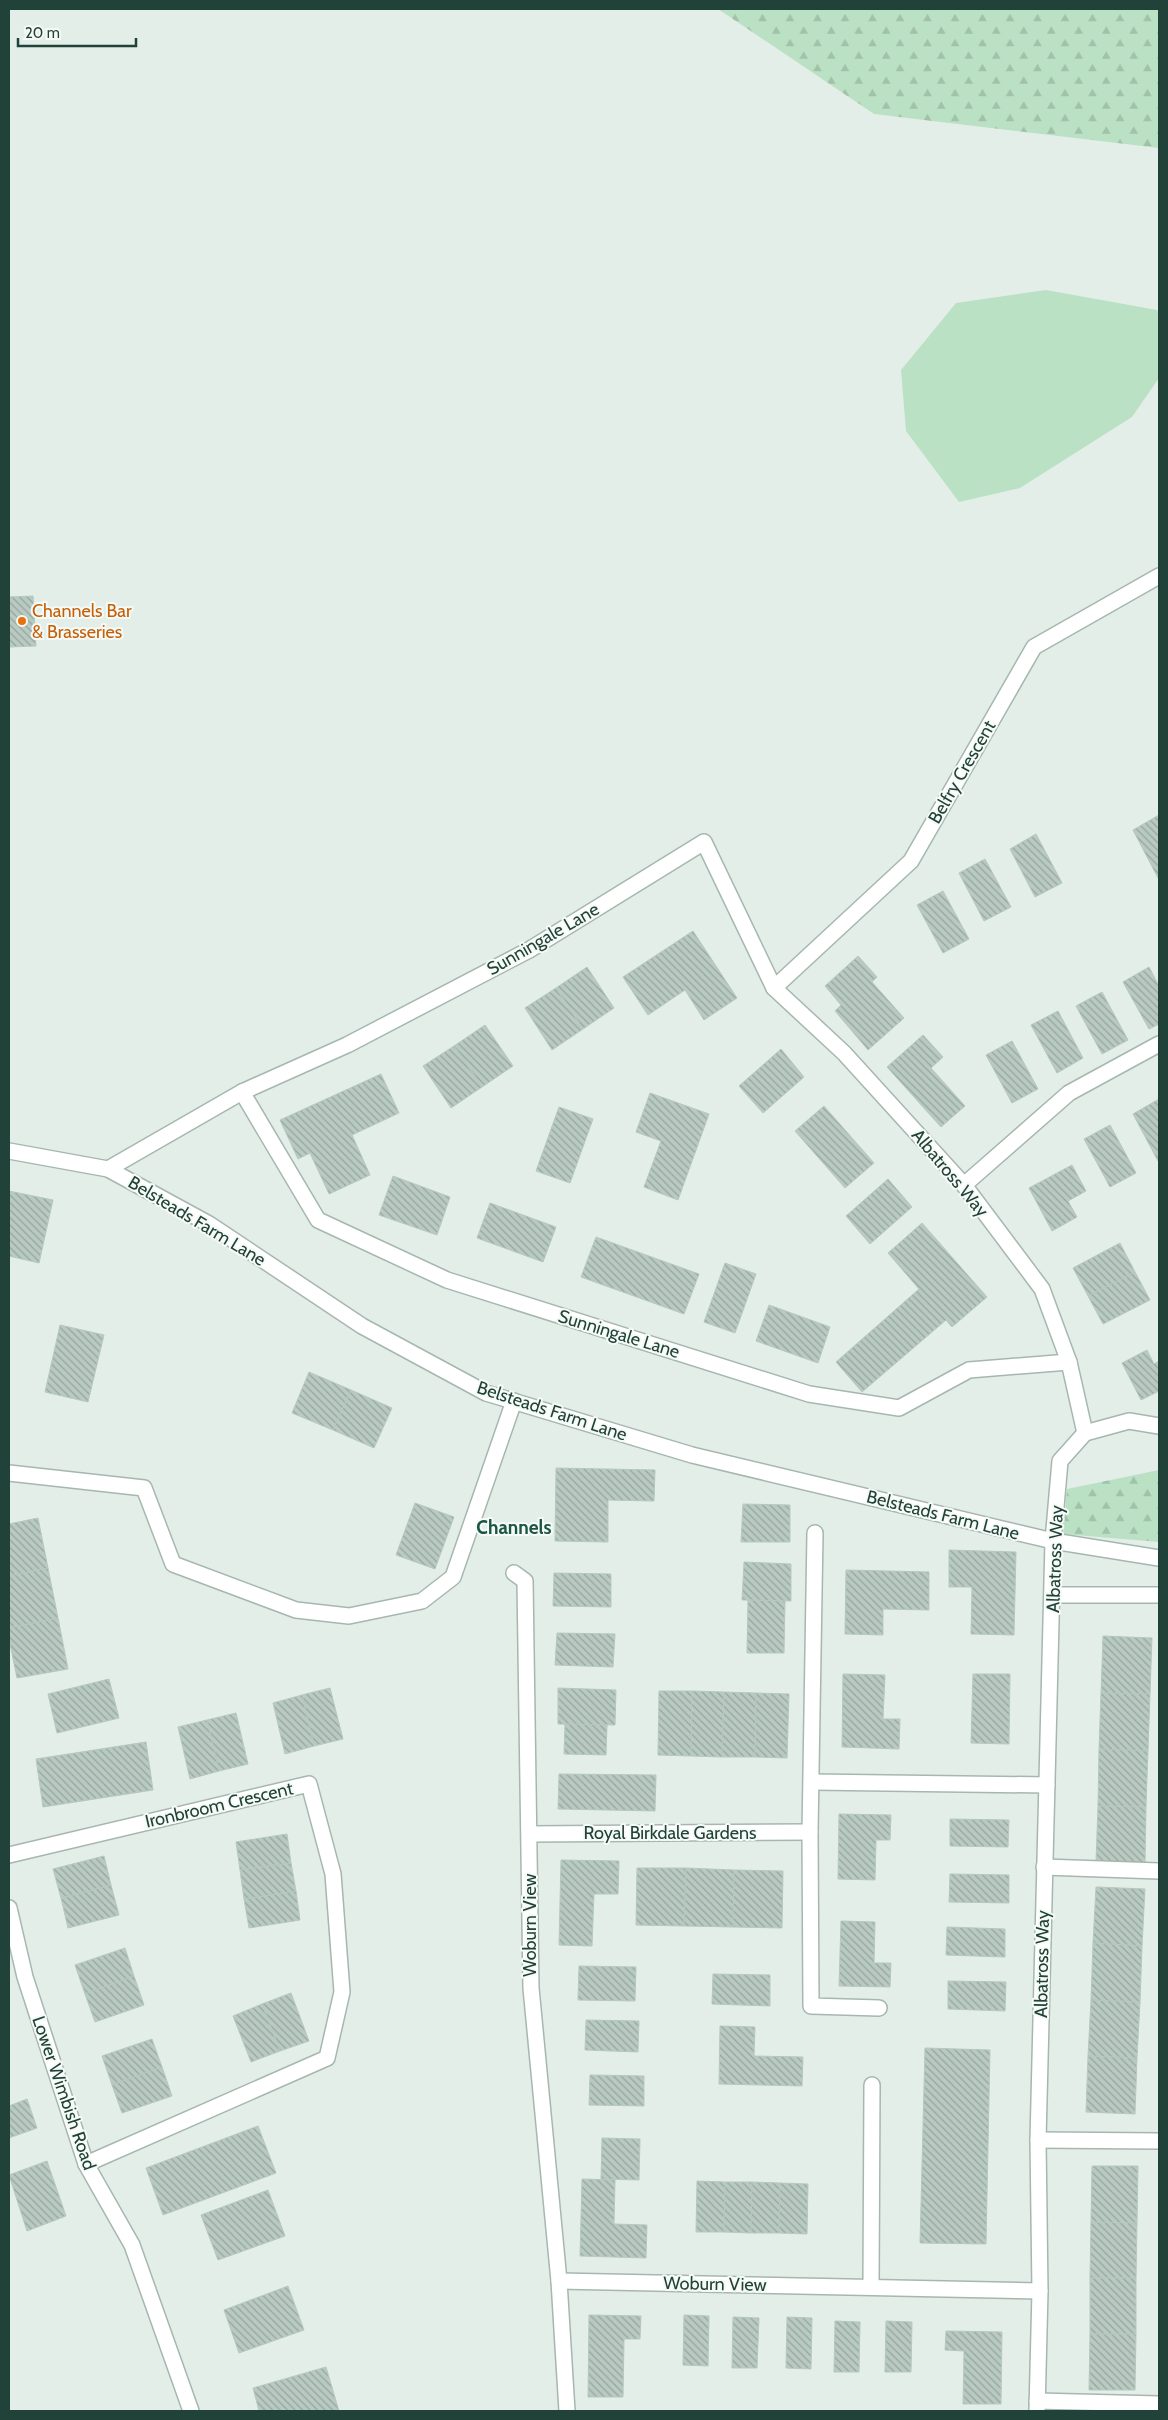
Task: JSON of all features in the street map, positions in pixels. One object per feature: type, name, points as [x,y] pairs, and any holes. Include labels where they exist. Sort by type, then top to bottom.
[{"type":"street","name":"Belfry Crescent","points":[[774,988],[911,861],[1034,647],[1159,576]]},
{"type":"street","name":"Albatross Way","points":[[704,842],[774,988],[844,1053],[964,1186],[1042,1289],[1070,1362],[1085,1433],[1060,1461],[1053,1542],[1038,2140],[1040,2291],[1037,2406]]},
{"type":"street","name":"Sunningale Lane","points":[[108,1169],[242,1092],[347,1045],[529,950],[704,842]]},
{"type":"street","points":[[964,1186],[1069,1093],[1159,1044]]},
{"type":"street","name":"Sunningale Lane","points":[[242,1092],[318,1220],[448,1280],[809,1394],[899,1408],[969,1370],[1070,1362]]},
{"type":"street","name":"Belsteads Farm Lane","points":[[9,1151],[108,1169],[209,1224],[362,1326],[486,1393],[692,1455],[1053,1542],[1159,1558]]},
{"type":"street","points":[[9,1473],[144,1488],[173,1564],[296,1610],[349,1616],[422,1601],[453,1577],[514,1402]]},
{"type":"street","points":[[1085,1433],[1129,1421],[1159,1426]]},
{"type":"street","points":[[815,1533],[810,1832],[811,2006],[879,2008]]},
{"type":"street","name":"Woburn View","points":[[514,1573],[525,1581],[531,1988],[559,2281],[567,2411]]},
{"type":"street","points":[[1053,1595],[1159,1595]]},
{"type":"street","points":[[812,1782],[1046,1785]]},
{"type":"street","name":"Ironbroom Crescent","points":[[9,1855],[309,1784],[333,1874],[342,1992],[328,2058],[86,2164]]},
{"type":"street","name":"Royal Birkdale Gardens","points":[[530,1834],[810,1832]]},
{"type":"street","points":[[1044,1867],[1159,1871]]},
{"type":"street","name":"Lower Wimbish Road","points":[[9,1908],[25,1977],[86,2164],[132,2245],[191,2411]]},
{"type":"street","points":[[871,2286],[872,2085]]},
{"type":"street","points":[[1038,2140],[1159,2141]]},
{"type":"street","name":"Woburn View","points":[[559,2281],[1040,2291]]},
{"type":"street","points":[[1037,2406],[1159,2404]]},
{"type":"green space","points":[[718,9],[1159,9],[1159,148],[874,114]]},
{"type":"green space","points":[[1046,290],[1157,310],[1159,314],[1159,378],[1132,417],[1020,488],[959,502],[906,431],[901,370],[956,303]]},
{"type":"green space","points":[[1159,1470],[1159,1542],[1063,1534],[1067,1489]]},
{"type":"building","name":"Channels Bar & Brasseries","points":[[33,596],[36,646],[9,647],[9,597]]},
{"type":"building","points":[[1159,815],[1159,877],[1158,878],[1133,830]]},
{"type":"building","points":[[1036,834],[1062,883],[1035,897],[1010,849]]},
{"type":"building","points":[[985,859],[1011,907],[984,921],[959,873]]},
{"type":"building","points":[[943,891],[969,939],[943,953],[917,905]]},
{"type":"building","points":[[693,931],[737,998],[704,1020],[685,990],[648,1015],[623,977]]},
{"type":"building","points":[[858,956],[877,977],[872,982],[904,1018],[868,1050],[835,1011],[841,1005],[825,986]]},
{"type":"building","points":[[587,967],[614,1008],[583,1029],[556,988]]},
{"type":"building","points":[[1149,967],[1159,986],[1159,1024],[1149,1029],[1123,982]]},
{"type":"building","points":[[556,988],[583,1029],[552,1050],[525,1008]]},
{"type":"building","points":[[1102,992],[1128,1040],[1102,1054],[1076,1006]]},
{"type":"building","points":[[1058,1011],[1083,1058],[1057,1073],[1031,1025]]},
{"type":"building","points":[[485,1025],[513,1066],[482,1087],[454,1046]]},
{"type":"building","points":[[923,1035],[943,1057],[931,1068],[965,1106],[941,1127],[887,1067]]},
{"type":"building","points":[[1012,1041],[1038,1089],[1012,1103],[986,1055]]},
{"type":"building","points":[[454,1046],[482,1087],[451,1108],[423,1066]]},
{"type":"building","points":[[781,1049],[804,1077],[763,1113],[739,1086]]},
{"type":"building","points":[[381,1074],[399,1113],[352,1135],[370,1175],[329,1194],[310,1153],[298,1159],[280,1120]]},
{"type":"building","points":[[650,1093],[709,1114],[678,1200],[644,1187],[661,1141],[636,1132]]},
{"type":"building","points":[[1159,1099],[1159,1161],[1158,1161],[1133,1114]]},
{"type":"building","points":[[824,1106],[874,1163],[845,1188],[795,1131]]},
{"type":"building","points":[[559,1107],[593,1119],[570,1183],[536,1171]]},
{"type":"building","points":[[1110,1125],[1136,1173],[1110,1187],[1084,1139]]},
{"type":"building","points":[[1072,1165],[1086,1191],[1068,1201],[1077,1217],[1052,1231],[1029,1188]]},
{"type":"building","points":[[393,1176],[450,1197],[437,1235],[379,1215]]},
{"type":"building","points":[[888,1179],[912,1207],[870,1244],[846,1216]]},
{"type":"building","points":[[9,1191],[53,1200],[39,1263],[9,1256]]},
{"type":"building","points":[[490,1203],[556,1227],[543,1262],[477,1238]]},
{"type":"building","points":[[922,1223],[987,1297],[952,1327],[946,1320],[862,1392],[836,1362],[919,1289],[888,1253]]},
{"type":"building","points":[[596,1237],[699,1274],[684,1314],[581,1277]]},
{"type":"building","points":[[1120,1243],[1135,1272],[1088,1296],[1073,1268]]},
{"type":"building","points":[[725,1263],[756,1274],[735,1333],[704,1322]]},
{"type":"building","points":[[1135,1272],[1150,1300],[1103,1324],[1088,1296]]},
{"type":"building","points":[[769,1305],[830,1327],[818,1363],[756,1341]]},
{"type":"building","points":[[60,1325],[104,1335],[88,1402],[45,1392]]},
{"type":"building","points":[[1147,1350],[1154,1364],[1159,1361],[1159,1391],[1141,1400],[1122,1363]]},
{"type":"building","points":[[309,1372],[351,1390],[333,1430],[292,1413]]},
{"type":"building","points":[[351,1390],[392,1408],[374,1448],[333,1430]]},
{"type":"building","points":[[556,1468],[655,1470],[654,1501],[608,1500],[608,1542],[555,1541]]},
{"type":"building","points":[[415,1503],[454,1517],[435,1569],[396,1555]]},
{"type":"building","points":[[743,1504],[790,1505],[790,1542],[741,1542]]},
{"type":"building","points":[[38,1518],[48,1568],[9,1576],[9,1524]]},
{"type":"building","points":[[949,1550],[1016,1552],[1014,1635],[971,1634],[972,1587],[949,1587]]},
{"type":"building","points":[[744,1562],[791,1564],[791,1601],[742,1600]]},
{"type":"building","points":[[48,1568],[58,1618],[9,1628],[9,1576]]},
{"type":"building","points":[[846,1570],[929,1572],[929,1610],[883,1609],[883,1635],[845,1634]]},
{"type":"building","points":[[554,1573],[611,1574],[611,1607],[553,1606]]},
{"type":"building","points":[[748,1600],[785,1601],[784,1653],[747,1653]]},
{"type":"building","points":[[58,1618],[68,1669],[17,1678],[9,1639],[9,1628]]},
{"type":"building","points":[[557,1633],[615,1634],[613,1667],[555,1665]]},
{"type":"building","points":[[1103,1636],[1152,1638],[1150,1694],[1101,1693]]},
{"type":"building","points":[[843,1674],[885,1675],[883,1719],[900,1719],[899,1749],[842,1747]]},
{"type":"building","points":[[973,1674],[1010,1674],[1009,1744],[971,1743]]},
{"type":"building","points":[[109,1679],[119,1718],[57,1733],[48,1694]]},
{"type":"building","points":[[330,1688],[343,1739],[314,1746],[302,1695]]},
{"type":"building","points":[[558,1688],[616,1690],[615,1725],[558,1724]]},
{"type":"building","points":[[659,1691],[692,1691],[691,1756],[658,1755]]},
{"type":"building","points":[[692,1691],[724,1692],[722,1757],[691,1756]]},
{"type":"building","points":[[724,1692],[756,1693],[755,1757],[722,1757]]},
{"type":"building","points":[[756,1693],[789,1694],[787,1758],[755,1757]]},
{"type":"building","points":[[1101,1693],[1150,1694],[1148,1751],[1099,1749]]},
{"type":"building","points":[[302,1695],[314,1746],[285,1754],[273,1703]]},
{"type":"building","points":[[236,1713],[248,1764],[219,1771],[207,1720]]},
{"type":"building","points":[[207,1720],[219,1771],[190,1779],[178,1727]]},
{"type":"building","points":[[565,1724],[607,1725],[606,1755],[564,1754]]},
{"type":"building","points":[[146,1742],[153,1790],[43,1807],[36,1759]]},
{"type":"building","points":[[1099,1749],[1148,1751],[1146,1807],[1098,1806]]},
{"type":"building","points":[[559,1774],[656,1775],[655,1811],[558,1809]]},
{"type":"building","points":[[1098,1806],[1146,1807],[1145,1864],[1096,1862]]},
{"type":"building","points":[[839,1814],[891,1815],[890,1840],[876,1840],[875,1880],[838,1879]]},
{"type":"building","points":[[950,1819],[1009,1820],[1008,1847],[950,1846]]},
{"type":"building","points":[[287,1834],[291,1863],[240,1870],[236,1842]]},
{"type":"building","points":[[104,1856],[111,1885],[61,1898],[53,1869]]},
{"type":"building","points":[[561,1860],[619,1861],[618,1894],[594,1894],[592,1946],[559,1945]]},
{"type":"building","points":[[291,1863],[296,1891],[244,1899],[240,1870]]},
{"type":"building","points":[[637,1868],[686,1868],[684,1926],[636,1925]]},
{"type":"building","points":[[686,1868],[734,1870],[733,1927],[684,1926]]},
{"type":"building","points":[[734,1870],[783,1871],[782,1928],[733,1927]]},
{"type":"building","points":[[950,1874],[1009,1875],[1009,1903],[949,1902]]},
{"type":"building","points":[[111,1885],[119,1915],[68,1928],[61,1898]]},
{"type":"building","points":[[1096,1887],[1145,1889],[1142,1946],[1093,1943]]},
{"type":"building","points":[[296,1891],[300,1920],[249,1928],[244,1899]]},
{"type":"building","points":[[841,1921],[875,1922],[874,1963],[891,1963],[890,1987],[839,1986]]},
{"type":"building","points":[[947,1927],[1005,1929],[1005,1957],[946,1955]]},
{"type":"building","points":[[1093,1943],[1142,1946],[1140,2002],[1091,2000]]},
{"type":"building","points":[[125,1948],[134,1976],[85,1994],[75,1965]]},
{"type":"building","points":[[579,1966],[636,1967],[635,2001],[578,2000]]},
{"type":"building","points":[[713,1974],[770,1975],[770,2006],[712,2004]]},
{"type":"building","points":[[134,1976],[144,2005],[95,2022],[85,1994]]},
{"type":"building","points":[[948,1981],[1006,1982],[1005,2011],[948,2009]]},
{"type":"building","points":[[291,1993],[309,2041],[280,2051],[262,2004]]},
{"type":"building","points":[[1091,2000],[1140,2002],[1137,2058],[1088,2056]]},
{"type":"building","points":[[262,2004],[280,2051],[251,2062],[233,2016]]},
{"type":"building","points":[[586,2020],[639,2021],[638,2052],[585,2050]]},
{"type":"building","points":[[720,2026],[755,2027],[754,2056],[803,2057],[802,2086],[719,2084]]},
{"type":"building","points":[[152,2039],[162,2067],[112,2085],[102,2056]]},
{"type":"building","points":[[925,2048],[990,2050],[986,2244],[920,2243]]},
{"type":"building","points":[[1088,2056],[1137,2058],[1135,2114],[1086,2112]]},
{"type":"building","points":[[162,2067],[172,2096],[122,2113],[112,2085]]},
{"type":"building","points":[[590,2075],[644,2076],[644,2106],[589,2105]]},
{"type":"building","points":[[27,2099],[37,2128],[9,2138],[9,2106]]},
{"type":"building","points":[[258,2126],[276,2173],[163,2215],[146,2168]]},
{"type":"building","points":[[602,2138],[640,2139],[639,2180],[601,2179]]},
{"type":"building","points":[[47,2161],[66,2216],[27,2231],[9,2175]]},
{"type":"building","points":[[1092,2166],[1138,2166],[1137,2223],[1091,2222]]},
{"type":"building","points":[[582,2179],[615,2180],[614,2224],[647,2225],[646,2258],[580,2256]]},
{"type":"building","points":[[697,2181],[725,2182],[724,2232],[696,2232]]},
{"type":"building","points":[[725,2182],[752,2182],[751,2233],[724,2232]]},
{"type":"building","points":[[752,2182],[780,2183],[779,2233],[751,2233]]},
{"type":"building","points":[[780,2183],[808,2184],[807,2234],[779,2233]]},
{"type":"building","points":[[268,2190],[285,2236],[218,2260],[201,2215]]},
{"type":"building","points":[[1091,2222],[1137,2223],[1136,2278],[1090,2278]]},
{"type":"building","points":[[1090,2278],[1136,2278],[1136,2334],[1090,2334]]},
{"type":"building","points":[[288,2286],[304,2330],[239,2353],[224,2310]]},
{"type":"building","points":[[589,2315],[641,2316],[640,2339],[624,2339],[623,2397],[588,2397]]},
{"type":"building","points":[[684,2315],[709,2316],[708,2366],[683,2365]]},
{"type":"building","points":[[733,2317],[759,2318],[757,2368],[732,2368]]},
{"type":"building","points":[[787,2317],[812,2318],[811,2369],[786,2368]]},
{"type":"building","points":[[835,2321],[860,2322],[859,2372],[834,2372]]},
{"type":"building","points":[[886,2321],[912,2322],[911,2372],[885,2372]]},
{"type":"building","points":[[946,2331],[1002,2332],[1001,2404],[963,2404],[964,2351],[945,2350]]},
{"type":"building","points":[[1090,2334],[1136,2334],[1135,2390],[1089,2390]]},
{"type":"building","points":[[326,2367],[339,2411],[259,2411],[253,2388]]},
{"type":"place","name":"Channels Bar & Brasseries","points":[[22,621]]},
{"type":"district","name":"Channels","points":[[514,1527]]}]
